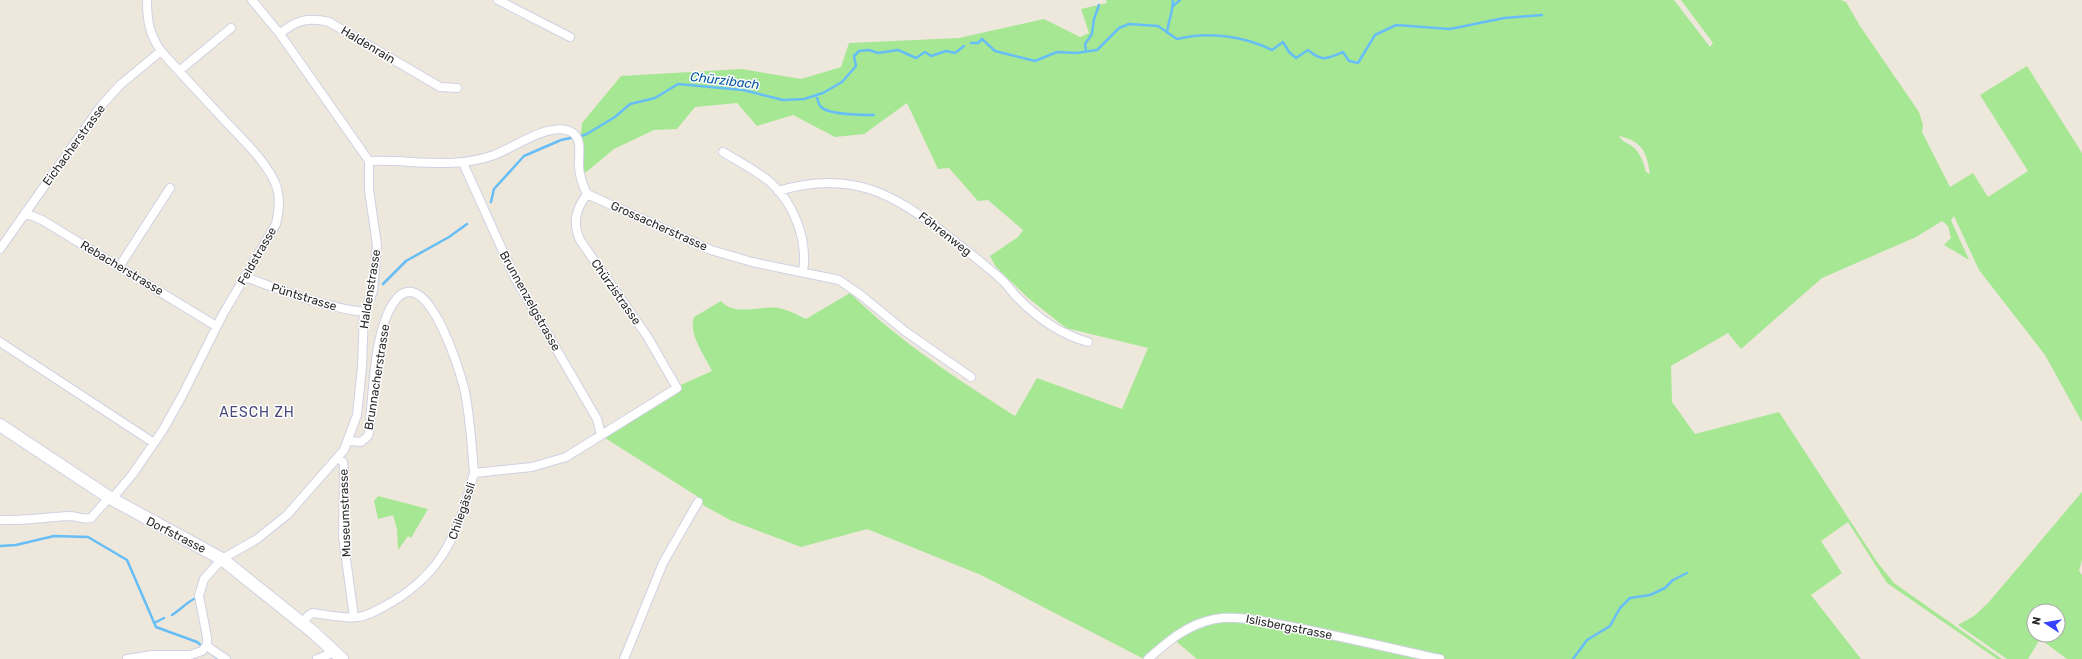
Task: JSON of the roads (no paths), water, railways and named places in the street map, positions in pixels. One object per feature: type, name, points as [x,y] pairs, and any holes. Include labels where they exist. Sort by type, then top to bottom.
[{"type":"street","name":"Feldstrasse","points":[[0,520],[28,520],[71,516],[85,519],[91,518],[110,498],[116,494],[132,475],[154,443],[182,396],[216,326],[276,224],[279,197],[277,186],[269,172],[247,144],[161,51],[153,39],[147,22],[147,0]]},
{"type":"street","points":[[252,0],[280,34],[369,161],[463,164],[495,155],[538,134],[564,129],[576,137],[579,168],[582,183],[587,194]]},
{"type":"street","points":[[498,0],[570,37]]},
{"type":"street","name":"Haldenrain","points":[[280,34],[299,21],[315,18],[329,22],[440,87],[457,88]]},
{"type":"street","points":[[179,71],[231,28]]},
{"type":"street","name":"Eichacherstrasse","points":[[0,249],[101,106],[120,85],[161,51]]},
{"type":"street","points":[[723,152],[759,174],[778,191],[790,206],[802,236],[805,255],[803,272]]},
{"type":"street","name":"Haldenstrasse","points":[[205,648],[207,637],[200,606],[200,588],[204,579],[222,559],[256,539],[287,515],[338,458],[348,441],[357,415],[362,366],[364,312],[373,291],[377,245],[369,190],[369,161]]},
{"type":"street","name":"Brunnenzelgstrasse","points":[[463,164],[515,278],[597,419],[601,435]]},
{"type":"street","name":"Föhrenweg","points":[[778,191],[819,182],[845,184],[873,189],[895,198],[918,212],[981,262],[1004,282],[1032,312],[1048,324],[1070,337],[1088,342]]},
{"type":"street","points":[[119,267],[170,188]]},
{"type":"street","name":"Grossacherstrasse","points":[[587,194],[711,250],[752,262],[839,280],[862,296],[906,332],[971,377]]},
{"type":"street","name":"Chürzistrasse","points":[[587,194],[579,205],[576,214],[575,230],[580,240],[647,336],[677,388]]},
{"type":"street","name":"Rebacherstrasse","points":[[25,213],[42,220],[216,326]]},
{"type":"street","name":"Püntstrasse","points":[[245,276],[304,298],[349,310],[364,312]]},
{"type":"street","name":"Brunnacherstrasse","points":[[348,441],[361,442],[368,436],[378,353],[384,323],[389,310],[403,294],[416,292],[422,295],[432,309],[451,346],[464,390],[469,414],[474,473]]},
{"type":"street","points":[[0,342],[154,443]]},
{"type":"street","name":"Chilegässli","points":[[302,623],[309,615],[313,613],[354,617],[374,612],[404,595],[420,583],[442,558],[454,536],[465,508],[474,473],[532,467],[559,459],[576,451],[677,388]]},
{"type":"street","name":"Dorfstrasse","points":[[0,425],[110,498],[222,559],[302,623],[338,655]]},
{"type":"street","name":"Museumstrasse","points":[[338,458],[343,462],[344,469],[343,537],[354,617]]},
{"type":"street","points":[[624,659],[663,563],[698,502]]},
{"type":"street","name":"Islisbergstrasse","points":[[1148,659],[1172,637],[1189,628],[1215,619],[1242,618],[1316,631],[1440,659]]},
{"type":"street","points":[[127,659],[152,655],[190,655],[205,648],[211,649],[226,659]]},
{"type":"street","points":[[317,659],[338,655]]},
{"type":"waterway","points":[[1167,33],[1173,0]]},
{"type":"waterway","points":[[1173,6],[1180,0]]},
{"type":"waterway","points":[[1086,51],[1085,44],[1092,34],[1094,19],[1099,5]]},
{"type":"waterway","name":"Chürzibach","points":[[971,43],[978,43],[982,39],[995,51],[1035,61],[1057,52],[1076,53],[1097,50],[1119,28],[1129,24],[1158,26],[1177,39],[1201,35],[1225,36],[1250,41],[1272,50],[1283,42],[1289,52],[1296,58],[1308,50],[1321,58],[1329,58],[1343,52],[1349,61],[1358,63],[1375,35],[1396,25],[1450,29],[1504,18],[1542,15]]},
{"type":"waterway","name":"Chürzibach","points":[[491,202],[494,189],[524,156],[561,140],[585,135],[615,117],[630,104],[655,98],[678,84],[743,90],[783,100],[804,99],[823,93],[842,82],[856,66],[854,56],[859,51],[869,50],[878,53],[898,50],[916,58],[925,52],[931,56],[946,51],[955,53],[964,46]]},
{"type":"waterway","points":[[816,95],[820,106],[825,110],[846,114],[874,115]]},
{"type":"waterway","name":"Chürzibach","points":[[383,284],[406,261],[449,237],[467,224]]},
{"type":"waterway","points":[[0,546],[16,545],[54,536],[88,537],[127,560],[156,627],[197,642],[217,658]]},
{"type":"waterway","points":[[1573,659],[1587,640],[1610,626],[1620,608],[1630,598],[1650,595],[1665,588],[1673,580],[1687,573]]},
{"type":"waterway","name":"Chürzibach","points":[[172,615],[194,599]]},
{"type":"waterway","name":"Chürzibach","points":[[154,623],[164,618]]},
{"type":"district","name":"AESCH ZH","points":[[257,412]]}]
